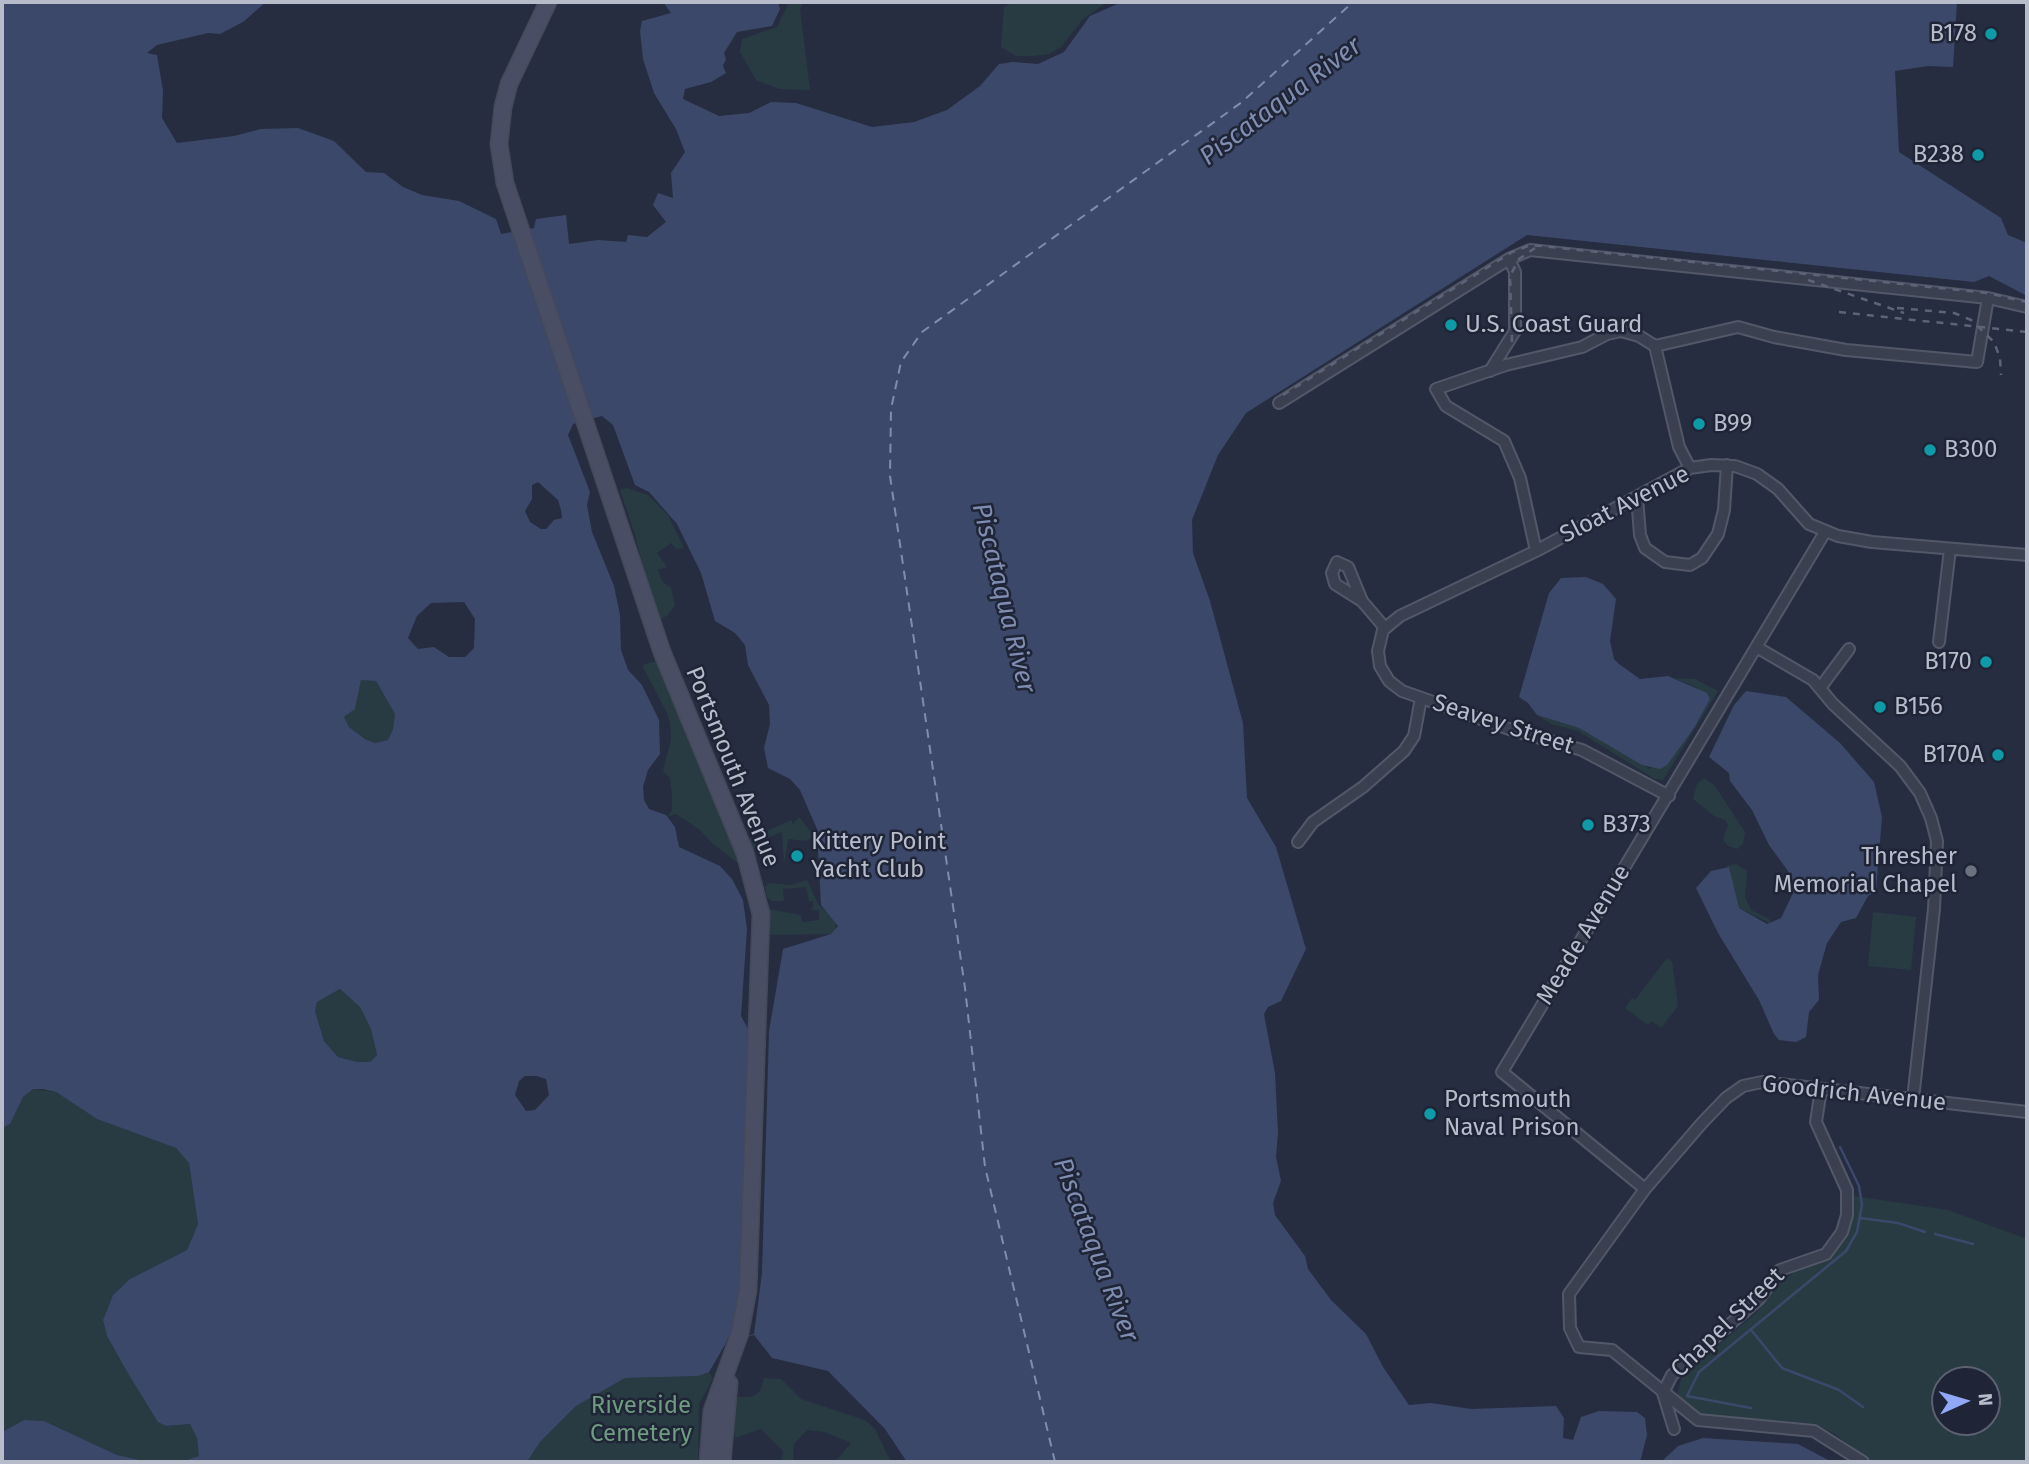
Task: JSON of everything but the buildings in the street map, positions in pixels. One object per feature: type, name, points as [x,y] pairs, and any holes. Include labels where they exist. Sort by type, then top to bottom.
[{"type":"main road","name":"Portsmouth Avenue","points":[[548,2],[509,84],[500,126],[502,170],[518,225],[590,429],[662,652],[745,853],[758,895],[761,968],[751,1255],[746,1308],[734,1353],[724,1414],[722,1462]]},
{"type":"main road","name":"Portsmouth Avenue","points":[[708,1462],[712,1410],[734,1353]]},
{"type":"street","points":[[1279,403],[1509,259],[1530,250],[1988,298],[2027,307]]},
{"type":"street","points":[[1490,371],[1515,331],[1515,272],[1509,259]]},
{"type":"street","points":[[1536,551],[1520,478],[1504,441],[1446,406],[1436,389],[1490,371],[1582,347],[1607,334],[1630,332],[1655,346],[1738,327],[1791,341],[1977,362],[1988,298]]},
{"type":"street","points":[[1655,346],[1679,447],[1690,468]]},
{"type":"street","points":[[1637,497],[1640,535],[1646,548],[1665,562],[1690,565],[1702,558],[1718,534],[1724,510],[1727,465]]},
{"type":"street","name":"Sloat Avenue","points":[[1385,628],[1400,616],[1536,551],[1690,468],[1727,465],[1744,468],[1768,481],[1787,498],[1803,519],[1825,532],[1872,542],[2027,555]]},
{"type":"street","name":"Meade Avenue","points":[[1645,1189],[1503,1072],[1825,532]]},
{"type":"street","points":[[1939,642],[1950,549]]},
{"type":"street","points":[[1362,601],[1385,628]]},
{"type":"street","name":"Seavey Street","points":[[1385,628],[1378,651],[1384,674],[1395,687],[1509,730],[1581,750],[1668,796]]},
{"type":"street","points":[[1758,648],[1803,673],[1820,688],[1907,773],[1926,804],[1937,841],[1932,940],[1913,1099]]},
{"type":"street","points":[[1820,688],[1849,649]]},
{"type":"street","points":[[1298,842],[1313,822],[1363,787],[1404,751],[1414,736],[1421,698]]},
{"type":"street","name":"Goodrich Avenue","points":[[1663,1393],[1612,1350],[1585,1350],[1576,1344],[1570,1328],[1569,1294],[1645,1189],[1702,1123],[1736,1090],[1762,1082],[2027,1112]]},
{"type":"street","name":"Chapel Street","points":[[1674,1429],[1663,1393],[1672,1375],[1759,1298],[1780,1270],[1826,1254],[1842,1232],[1847,1215],[1847,1190],[1816,1122],[1821,1089]]},
{"type":"street","points":[[1663,1393],[1698,1420],[1814,1431],[1863,1462]]},
{"type":"green space","points":[[789,2],[803,2],[800,9],[810,90],[779,89],[756,80],[740,52],[742,39],[777,27]]},
{"type":"green space","points":[[1013,2],[1107,2],[1082,20],[1061,47],[1049,54],[1016,56],[1001,47],[1004,7]]},
{"type":"green space","points":[[627,488],[648,495],[668,515],[684,548],[676,549],[671,543],[657,553],[667,567],[658,570],[662,581],[671,588],[675,605],[667,616],[657,620],[635,535],[620,490]]},
{"type":"green space","points":[[657,661],[741,865],[713,844],[699,829],[676,814],[667,817],[672,810],[672,794],[670,778],[663,771],[671,740],[670,723],[642,665]]},
{"type":"green space","points":[[1674,678],[1695,679],[1718,691],[1663,780],[1655,779],[1578,731],[1551,724],[1537,715],[1579,728],[1650,769],[1694,728],[1710,699],[1696,687]]},
{"type":"green space","points":[[361,679],[376,681],[395,714],[388,740],[375,743],[366,739],[349,727],[344,717],[355,709]]},
{"type":"green space","points":[[1704,778],[1715,786],[1745,832],[1743,844],[1737,849],[1728,846],[1723,840],[1728,825],[1725,820],[1714,816],[1693,799],[1697,784]]},
{"type":"green space","points":[[799,817],[814,836],[806,841],[788,839],[784,864],[782,832],[769,837],[760,851],[750,846],[749,839],[791,820],[793,824]]},
{"type":"green space","points":[[1736,864],[1747,871],[1745,897],[1751,910],[1769,919],[1772,924],[1739,908],[1733,895],[1730,869],[1726,866]]},
{"type":"green space","points":[[807,880],[818,904],[836,921],[835,931],[831,934],[770,935],[768,909],[801,915],[802,922],[819,920],[819,910],[809,910],[813,908],[813,901],[809,901],[806,887],[783,889],[784,901],[772,901],[767,897],[765,887],[769,883],[791,885]]},
{"type":"green space","points":[[1873,912],[1916,917],[1911,970],[1868,966]]},
{"type":"green space","points":[[1667,958],[1672,961],[1678,1006],[1661,1028],[1652,1021],[1648,1025],[1625,1008],[1632,998],[1635,1000]]},
{"type":"green space","points":[[340,989],[360,1007],[371,1029],[377,1055],[370,1062],[338,1057],[324,1041],[315,1011],[317,1002]]},
{"type":"green space","points":[[33,1089],[56,1092],[97,1119],[176,1148],[189,1163],[198,1224],[187,1250],[130,1279],[113,1295],[103,1320],[107,1336],[126,1370],[166,1426],[190,1424],[197,1438],[199,1456],[181,1462],[149,1462],[117,1455],[44,1421],[24,1420],[2,1432],[2,1128],[10,1123],[23,1097]]},
{"type":"green space","points":[[1854,1196],[1948,1210],[2027,1239],[2027,1462],[1872,1462],[1835,1434],[1816,1424],[1701,1414],[1677,1394],[1682,1376],[1755,1314],[1779,1283],[1793,1273],[1834,1255],[1848,1231]]},
{"type":"green space","name":"Riverside Cemetery","points":[[709,1372],[713,1378],[699,1404],[698,1462],[527,1462],[540,1442],[576,1406],[625,1378],[697,1376]]},
{"type":"green space","points":[[764,1378],[781,1379],[801,1399],[865,1420],[875,1429],[891,1462],[835,1462],[851,1443],[825,1432],[807,1430],[794,1444],[793,1462],[781,1462],[783,1451],[761,1429],[735,1438],[732,1414],[738,1397],[752,1397],[760,1391]]},
{"type":"water","name":"Piscataqua River","points":[[2,2],[266,2],[243,22],[220,34],[208,33],[157,45],[147,53],[157,55],[163,91],[162,118],[177,143],[234,136],[261,129],[298,128],[334,141],[366,172],[384,173],[403,187],[422,195],[459,201],[496,219],[501,234],[534,228],[536,219],[566,215],[569,244],[598,240],[626,242],[628,235],[647,237],[666,222],[653,205],[658,193],[673,198],[671,173],[685,152],[676,129],[654,93],[643,59],[640,31],[642,21],[671,13],[663,2],[778,2],[780,9],[772,26],[737,32],[724,53],[726,59],[723,66],[726,73],[711,82],[685,89],[683,99],[719,116],[749,113],[771,102],[796,103],[872,127],[914,122],[947,110],[980,86],[999,64],[1038,64],[1064,52],[1090,16],[1122,2],[1957,2],[1953,67],[1928,66],[1895,71],[1899,152],[2001,218],[2008,235],[2027,243],[2027,296],[1989,276],[1974,282],[1527,235],[1246,413],[1218,455],[1192,520],[1193,553],[1210,601],[1243,723],[1247,798],[1276,847],[1306,949],[1281,1001],[1268,1007],[1264,1014],[1275,1073],[1278,1133],[1276,1157],[1281,1181],[1273,1203],[1275,1215],[1305,1256],[1308,1269],[1331,1300],[1366,1334],[1383,1367],[1409,1405],[1431,1403],[1471,1409],[1556,1406],[1564,1418],[1563,1438],[1573,1440],[1581,1417],[1599,1411],[1637,1412],[1645,1418],[1647,1435],[1640,1462],[907,1462],[885,1429],[828,1371],[772,1358],[754,1335],[726,1343],[709,1372],[698,1376],[625,1378],[576,1406],[540,1442],[527,1462],[181,1462],[199,1456],[197,1438],[190,1424],[166,1426],[158,1422],[107,1336],[103,1320],[113,1295],[130,1279],[187,1250],[198,1224],[189,1163],[176,1148],[97,1119],[56,1092],[43,1089],[33,1089],[23,1097],[10,1124],[2,1128]],"holes":[[[602,416],[613,425],[635,485],[649,492],[677,524],[701,573],[715,621],[735,633],[745,645],[748,665],[769,705],[770,724],[764,748],[768,768],[790,779],[800,790],[817,829],[821,905],[838,926],[831,934],[783,949],[769,1031],[749,1031],[741,1016],[747,929],[743,900],[732,879],[720,866],[679,847],[675,827],[666,815],[649,809],[644,800],[643,787],[648,770],[660,754],[659,720],[642,685],[628,670],[621,650],[620,615],[614,586],[592,532],[587,505],[590,492],[568,435],[573,424]],[[538,482],[558,500],[562,518],[554,520],[546,529],[530,522],[525,511],[532,499],[532,485]],[[464,602],[475,619],[474,648],[465,657],[449,657],[434,647],[418,649],[408,638],[417,616],[431,603]],[[361,680],[376,681],[395,714],[388,740],[375,743],[349,727],[344,717],[355,709]],[[340,989],[360,1007],[371,1029],[377,1055],[370,1062],[338,1057],[324,1041],[315,1011],[317,1002]],[[525,1076],[546,1079],[549,1095],[535,1110],[526,1111],[515,1095],[519,1081]]]},
{"type":"water","points":[[1586,577],[1603,584],[1616,599],[1610,641],[1614,659],[1619,664],[1640,679],[1668,676],[1707,693],[1710,699],[1694,728],[1667,765],[1660,769],[1642,765],[1579,728],[1537,715],[1528,703],[1519,697],[1549,593],[1561,578]]},
{"type":"water","points":[[1746,691],[1786,697],[1840,743],[1874,782],[1882,817],[1876,891],[1868,896],[1856,918],[1841,922],[1827,943],[1818,975],[1819,1000],[1809,1012],[1806,1037],[1796,1042],[1779,1040],[1774,1034],[1759,1000],[1718,933],[1696,888],[1711,871],[1729,867],[1739,908],[1767,924],[1781,918],[1793,893],[1788,871],[1769,845],[1752,810],[1730,781],[1729,773],[1709,757],[1734,705]]},
{"type":"water","points":[[24,1420],[44,1421],[117,1455],[149,1462],[2,1462],[2,1432]]},
{"type":"water","points":[[1703,1438],[1798,1444],[1832,1462],[1661,1462],[1678,1446]]},
{"type":"pier","points":[[754,1031],[769,1031],[762,1273],[754,1334],[726,1343],[735,1321],[740,1284]]},
{"type":"waterway","points":[[1751,1408],[1687,1396],[1699,1372],[1846,1251],[1857,1232],[1862,1205],[1859,1186],[1840,1147]]},
{"type":"waterway","points":[[1860,1218],[1898,1223],[1925,1232]]},
{"type":"waterway","points":[[1935,1234],[1973,1244]]},
{"type":"waterway","points":[[1752,1331],[1782,1368],[1839,1390],[1863,1407]]},
{"type":"ferry route","points":[[1055,1462],[985,1167],[965,988],[890,476],[891,409],[901,362],[922,332],[1242,102],[1353,2]]},
{"type":"railway","points":[[1283,395],[1512,252],[1531,245],[1987,293],[2027,302]]},
{"type":"railway","points":[[1512,342],[1510,276],[1519,259],[1535,248]]},
{"type":"railway","points":[[1808,280],[1904,313]]},
{"type":"railway","points":[[1897,308],[1954,313],[1971,320],[1994,342],[2000,358],[2001,375]]},
{"type":"railway","points":[[1839,312],[2027,332]]},
{"type":"place","name":"B178","points":[[1991,34]]},
{"type":"place","name":"B238","points":[[1978,155]]},
{"type":"place","name":"U.S. Coast Guard","points":[[1451,325]]},
{"type":"place","name":"B99","points":[[1699,424]]},
{"type":"place","name":"B300","points":[[1930,450]]},
{"type":"place","name":"B170","points":[[1986,662]]},
{"type":"place","name":"B156","points":[[1880,707]]},
{"type":"place","name":"B170A","points":[[1998,755]]},
{"type":"place","name":"B373","points":[[1588,825]]},
{"type":"place","name":"Kittery Point Yacht Club","points":[[797,856]]},
{"type":"place","name":"Thresher Memorial Chapel","points":[[1971,871]]},
{"type":"place","name":"Portsmouth Naval Prison","points":[[1430,1114]]}]
